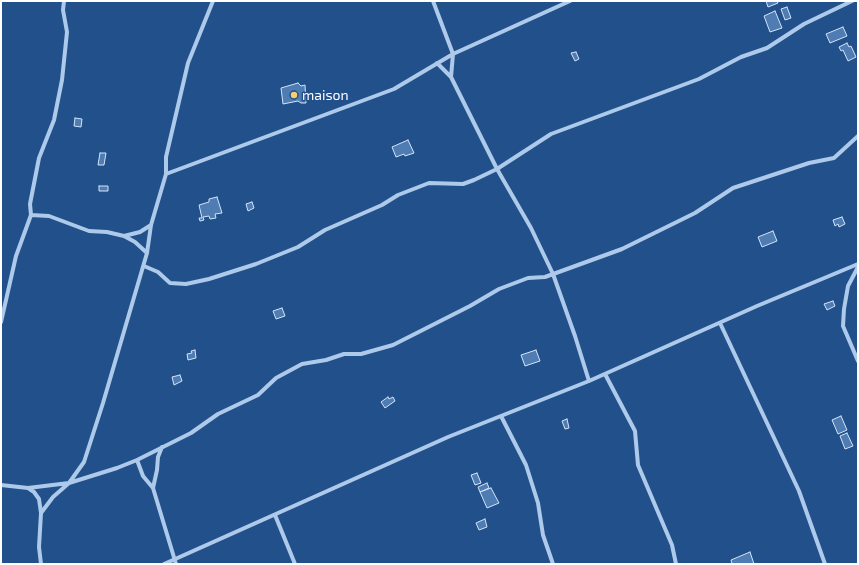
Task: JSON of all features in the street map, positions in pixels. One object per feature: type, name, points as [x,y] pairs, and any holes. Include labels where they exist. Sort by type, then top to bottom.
[{"type":"street","points":[[1,322],[16,256],[31,215],[30,204],[39,158],[54,120],[62,80],[67,32],[63,10],[64,1]]},
{"type":"street","points":[[41,513],[53,497],[68,483],[84,462],[104,403],[144,266],[151,225],[166,174],[166,157],[188,63],[213,1]]},
{"type":"street","points":[[433,1],[453,54],[452,77]]},
{"type":"street","points":[[166,174],[394,89],[453,54],[570,1]]},
{"type":"street","points":[[144,266],[158,272],[170,283],[186,284],[209,280],[256,264],[298,247],[325,230],[382,205],[398,195],[430,183],[463,184],[497,169],[551,134],[699,79],[741,57],[767,48],[804,24],[852,1]]},
{"type":"street","points":[[438,63],[452,77],[497,169],[532,228],[553,274],[589,381]]},
{"type":"street","points":[[1,485],[28,488],[68,483],[117,468],[137,460],[192,433],[218,414],[258,395],[276,378],[302,364],[326,360],[344,354],[362,354],[393,345],[470,306],[499,289],[528,278],[545,278],[622,249],[695,213],[733,188],[809,164],[834,158],[858,136]]},
{"type":"street","points":[[31,215],[49,216],[89,232],[107,232],[124,236],[135,242],[147,253]]},
{"type":"street","points":[[124,236],[140,232],[151,225]]},
{"type":"street","points":[[164,564],[175,562],[448,437],[589,381],[720,323],[858,265]]},
{"type":"street","points":[[858,265],[848,286],[843,326],[858,361]]},
{"type":"street","points":[[720,323],[799,491],[824,564]]},
{"type":"street","points":[[605,374],[635,431],[638,465],[672,545],[676,564]]},
{"type":"street","points":[[501,416],[526,465],[538,503],[544,535],[553,564]]},
{"type":"street","points":[[153,488],[158,457],[162,447]]},
{"type":"street","points":[[137,460],[142,476],[153,488],[175,562]]},
{"type":"street","points":[[28,488],[34,492],[39,499],[41,513],[39,547],[41,564]]},
{"type":"street","points":[[275,515],[295,564]]},
{"type":"building","points":[[766,1],[777,1],[778,3],[768,7]]},
{"type":"building","points":[[787,7],[791,18],[785,20],[781,9]]},
{"type":"building","points":[[775,11],[782,28],[770,32],[764,16]]},
{"type":"building","points":[[843,27],[847,36],[830,43],[826,34]]},
{"type":"building","points":[[847,43],[849,47],[851,46],[856,57],[848,61],[843,50],[841,51],[839,47]]},
{"type":"building","points":[[576,52],[579,59],[575,61],[571,53]]},
{"type":"building","name":"maison","points":[[298,83],[301,86],[305,85],[306,103],[301,103],[298,101],[283,104],[281,88]]},
{"type":"building","points":[[75,118],[82,119],[81,127],[74,126]]},
{"type":"building","points":[[408,140],[414,153],[396,157],[392,147]]},
{"type":"building","points":[[100,153],[106,153],[104,165],[98,165]]},
{"type":"building","points":[[99,186],[108,186],[108,191],[99,191]]},
{"type":"building","points":[[217,197],[222,213],[215,214],[216,218],[210,219],[209,216],[203,217],[204,220],[200,221],[199,218],[202,218],[199,205],[209,202],[209,199]]},
{"type":"building","points":[[252,202],[254,208],[248,211],[246,204]]},
{"type":"building","points":[[842,217],[845,224],[839,227],[838,224],[835,226],[833,220]]},
{"type":"building","points":[[773,231],[777,241],[762,247],[758,237]]},
{"type":"building","points":[[833,301],[835,306],[827,310],[824,304]]},
{"type":"building","points":[[282,308],[285,316],[276,319],[273,311]]},
{"type":"building","points":[[195,350],[196,358],[188,360],[187,354],[192,353],[191,351]]},
{"type":"building","points":[[536,350],[540,361],[525,366],[521,355]]},
{"type":"building","points":[[180,375],[182,381],[174,385],[172,377]]},
{"type":"building","points":[[388,397],[389,399],[393,397],[395,401],[385,408],[381,402]]},
{"type":"building","points":[[841,416],[847,430],[838,434],[832,420]]},
{"type":"building","points":[[567,419],[569,428],[565,429],[562,421]]},
{"type":"building","points":[[847,433],[853,446],[845,449],[840,436]]},
{"type":"building","points":[[477,473],[481,483],[475,485],[471,475]]},
{"type":"building","points":[[487,483],[489,488],[480,492],[478,487]]},
{"type":"building","points":[[491,488],[499,503],[487,508],[480,492]]},
{"type":"building","points":[[485,519],[487,527],[479,530],[476,523]]},
{"type":"building","points":[[750,552],[754,564],[732,564],[731,560]]},
{"type":"place","name":"maison","points":[[294,95]]}]
